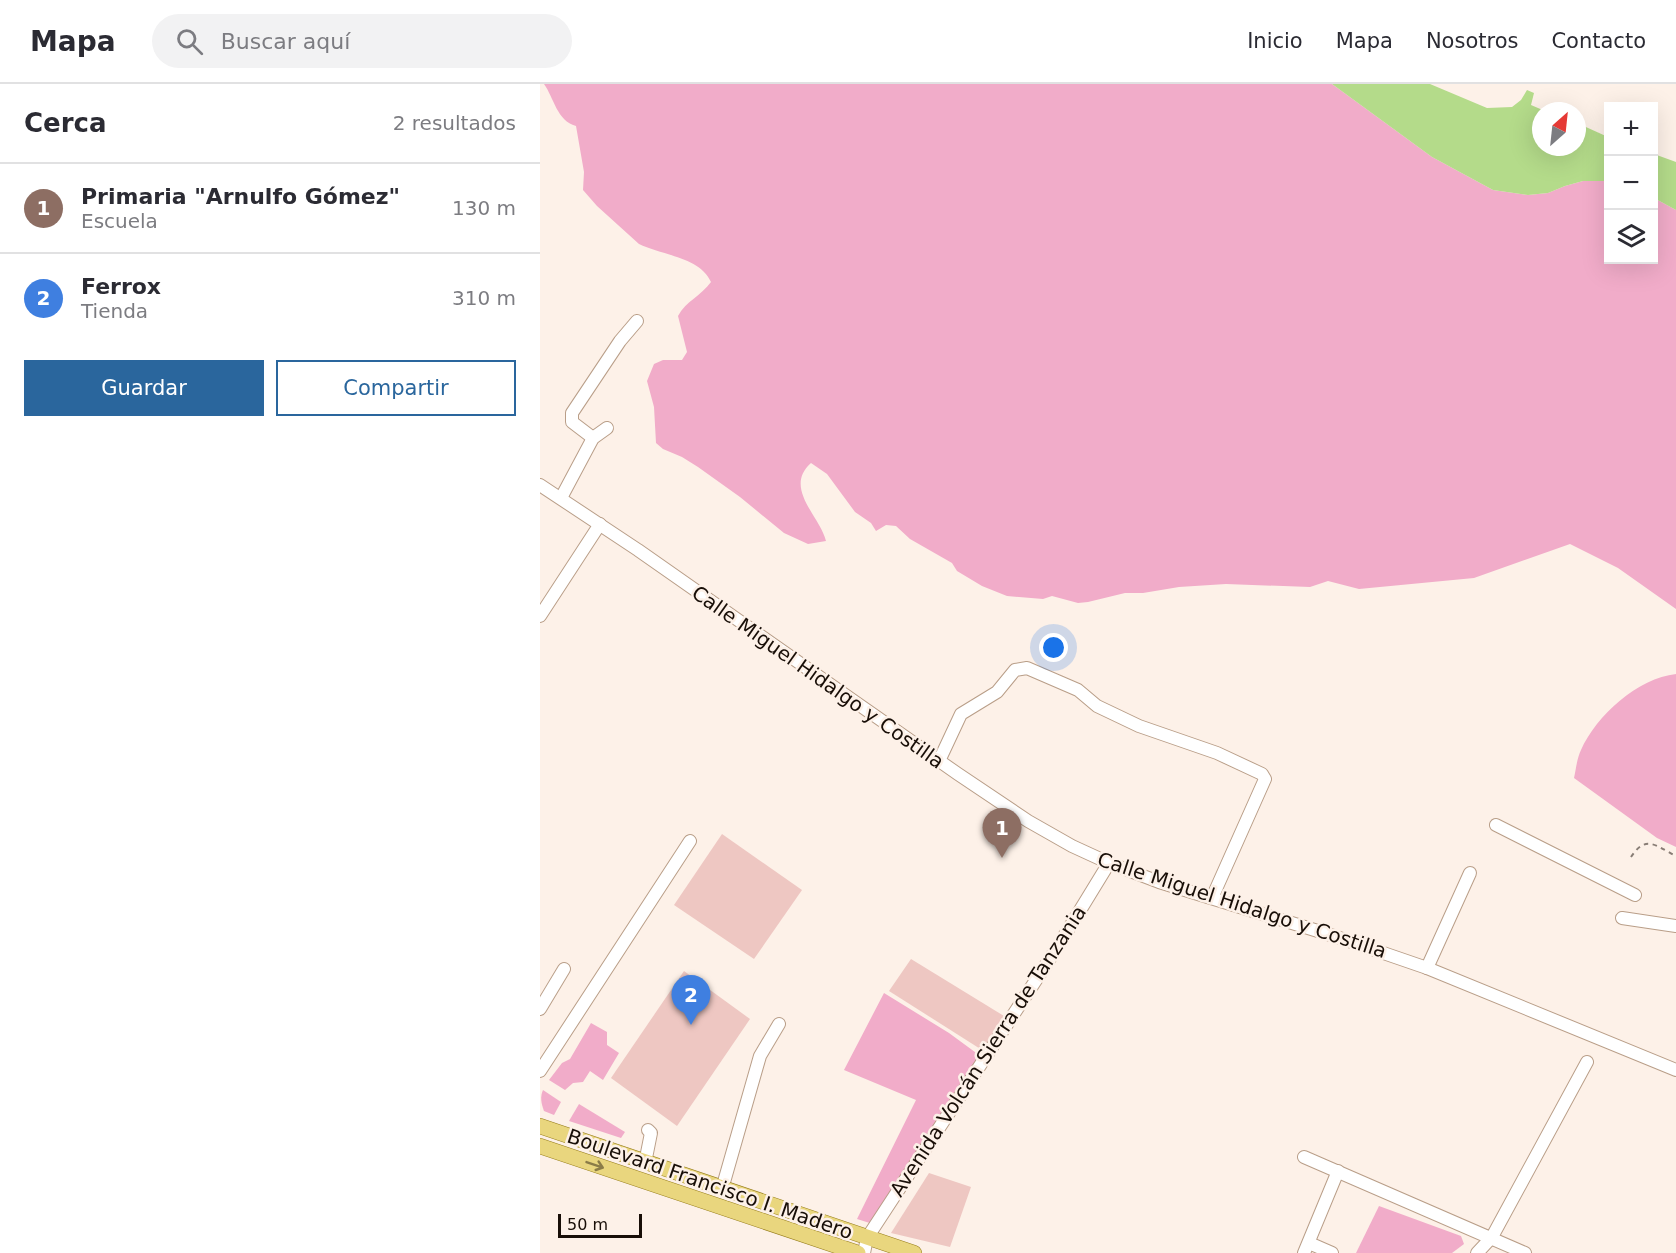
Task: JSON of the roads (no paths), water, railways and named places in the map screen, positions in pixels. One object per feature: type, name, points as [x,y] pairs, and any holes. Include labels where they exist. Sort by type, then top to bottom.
[{"type":"main road","name":"Boulevard Francisco I. Madero","points":[[540,1126],[722,1189],[865,1245],[914,1253]]},
{"type":"main road","name":"Boulevard Francisco I. Madero","points":[[545,1148],[858,1253]]},
{"type":"street","points":[[593,438],[573,422],[572,413],[620,341],[637,321]]},
{"type":"street","points":[[561,498],[593,438],[607,428]]},
{"type":"street","name":"Calle Miguel Hidalgo y Costilla","points":[[540,485],[600,524],[939,761],[1028,821],[1072,846],[1159,882],[1427,968],[1676,1070]]},
{"type":"street","points":[[540,616],[600,524]]},
{"type":"street","points":[[939,761],[961,714],[997,692],[1015,670],[1027,668],[1078,690],[1097,706],[1139,726],[1217,753],[1265,776],[1212,898]]},
{"type":"street","points":[[1496,825],[1635,895]]},
{"type":"street","points":[[540,1071],[690,841]]},
{"type":"street","name":"Avenida Volcán Sierra de Tanzania","points":[[865,1245],[1058,948],[1109,863]]},
{"type":"street","points":[[1427,968],[1470,873]]},
{"type":"street","points":[[1622,918],[1676,926]]},
{"type":"street","points":[[540,1009],[564,969]]},
{"type":"street","points":[[722,1189],[760,1056],[779,1024]]},
{"type":"street","points":[[1477,1253],[1492,1237],[1587,1062]]},
{"type":"street","points":[[645,1162],[650,1136],[648,1130]]},
{"type":"street","points":[[545,1148],[555,1131]]},
{"type":"street","points":[[1304,1157],[1525,1253]]},
{"type":"street","points":[[1332,1253],[1306,1248],[1338,1172]]},
{"type":"place","name":"Primaria \"Arnulfo Gómez\"","points":[[1002,858]]},
{"type":"place","name":"Ferrox","points":[[691,1025]]}]
